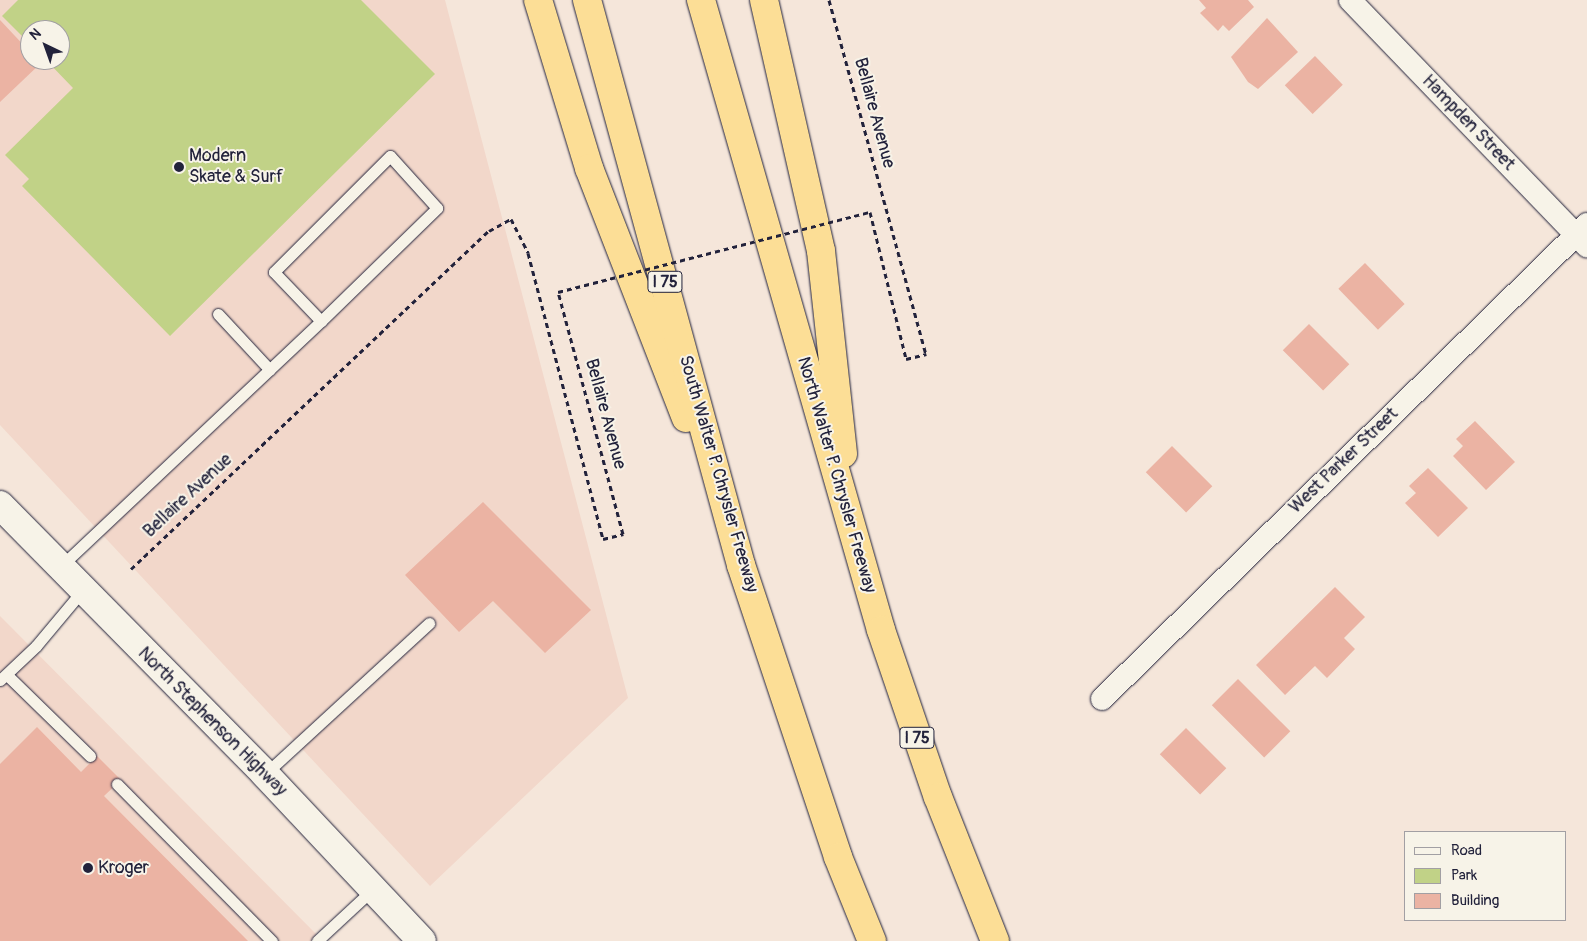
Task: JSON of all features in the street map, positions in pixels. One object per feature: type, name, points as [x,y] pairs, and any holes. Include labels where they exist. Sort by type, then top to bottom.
[{"type":"highway","points":[[538,0],[589,168],[741,565]]},
{"type":"highway","name":"South Walter P. Chrysler Freeway","points":[[587,0],[741,565],[838,857],[872,941]]},
{"type":"highway","name":"North Walter P. Chrysler Freeway","points":[[702,0],[851,530],[938,798],[995,941]]},
{"type":"highway","points":[[764,0],[821,252],[851,530]]},
{"type":"main road","name":"North Stephenson Highway","points":[[0,505],[82,591],[265,774],[422,941]]},
{"type":"street","name":"Hampden Street","points":[[1350,0],[1583,235]]},
{"type":"street","name":"West Parker Street","points":[[1102,698],[1583,235]]},
{"type":"lane","points":[[60,567],[270,370],[321,321],[437,208],[390,156],[274,272],[321,321]]},
{"type":"lane","points":[[218,314],[270,370]]},
{"type":"lane","points":[[82,591],[4,678],[90,756]]},
{"type":"lane","points":[[265,774],[429,623]]},
{"type":"lane","points":[[117,784],[272,941]]},
{"type":"lane","points":[[317,941],[374,888]]},
{"type":"path","name":"Bellaire Avenue","points":[[131,569],[489,231],[511,219],[528,253],[603,539],[623,534],[558,292],[870,212],[906,359],[926,354],[829,0]]},
{"type":"shaded area","points":[[0,0],[445,0],[628,698],[430,886],[0,425]]},
{"type":"shaded area","points":[[0,616],[323,941],[0,941]]},
{"type":"green space","name":"Modern Skate & Surf","points":[[18,0],[361,0],[435,74],[170,336],[22,186],[29,179],[5,155],[73,88],[56,70],[70,70],[70,20],[20,20],[20,34],[2,16]]},
{"type":"building","points":[[1199,0],[1248,0],[1254,7],[1229,31],[1223,25],[1218,31],[1200,13],[1206,8]]},
{"type":"building","points":[[1267,18],[1298,52],[1258,89],[1248,82],[1231,57]]},
{"type":"building","points":[[0,20],[20,41],[20,70],[34,70],[0,102]]},
{"type":"building","points":[[1315,56],[1343,85],[1313,114],[1285,85]]},
{"type":"building","points":[[1365,263],[1405,304],[1378,330],[1338,289]]},
{"type":"building","points":[[1309,324],[1349,364],[1323,390],[1283,350]]},
{"type":"building","points":[[1475,421],[1515,462],[1486,490],[1453,456],[1463,446],[1456,439]]},
{"type":"building","points":[[1172,446],[1212,486],[1186,512],[1146,472]]},
{"type":"building","points":[[1428,468],[1468,508],[1438,537],[1405,503],[1416,493],[1409,486]]},
{"type":"building","points":[[483,502],[591,610],[545,653],[493,601],[459,632],[405,575]]},
{"type":"building","points":[[1335,587],[1365,617],[1344,638],[1355,649],[1327,678],[1315,666],[1285,695],[1256,665]]},
{"type":"building","points":[[1238,679],[1290,731],[1264,757],[1212,705]]},
{"type":"building","name":"Kroger","points":[[37,727],[81,772],[97,756],[121,780],[104,796],[248,941],[0,941],[0,764]]},
{"type":"building","points":[[1186,728],[1226,768],[1200,794],[1160,754]]},
{"type":"place","name":"Modern Skate & Surf","points":[[179,167]]},
{"type":"place","name":"Kroger","points":[[88,868]]}]
